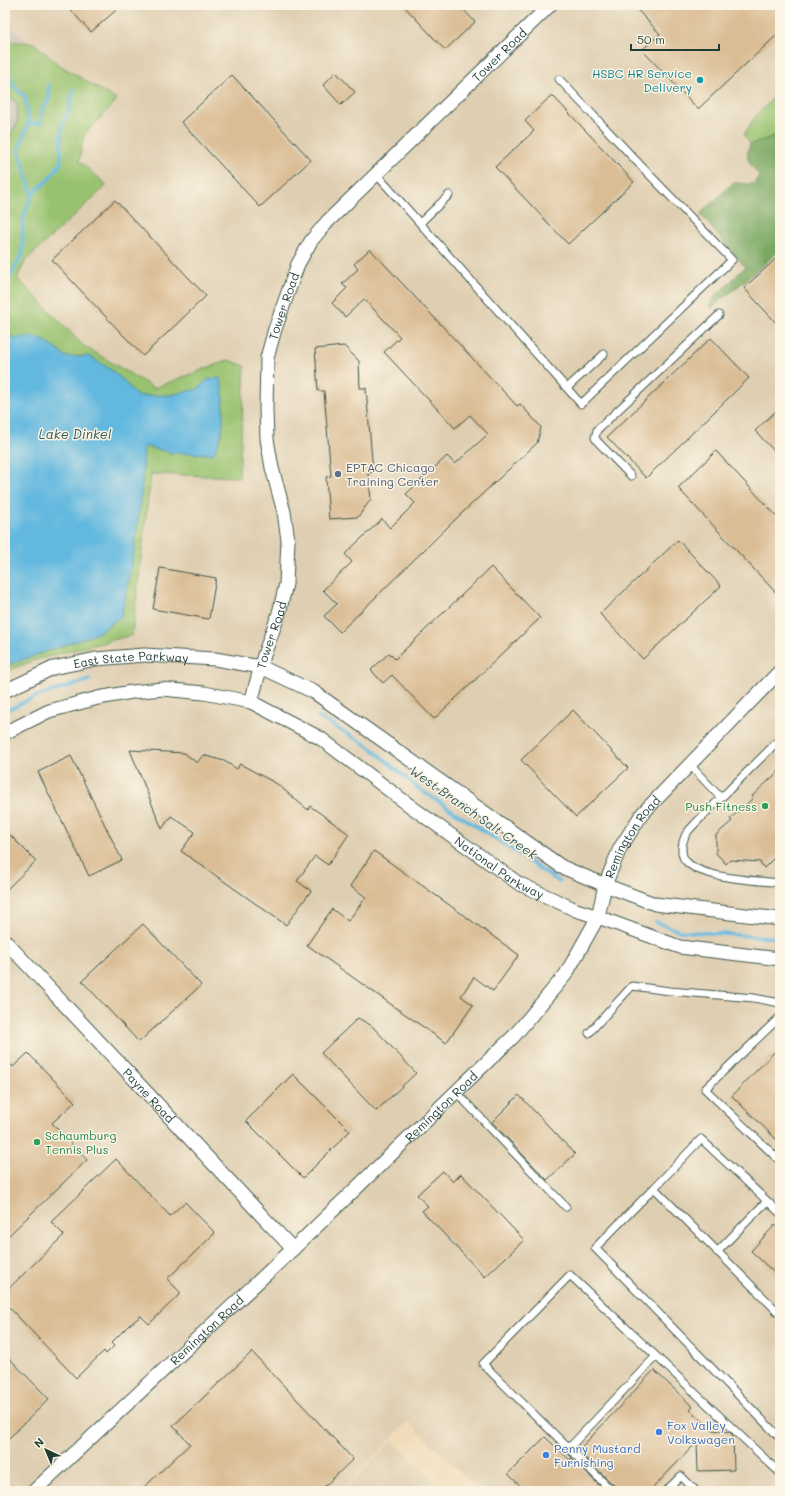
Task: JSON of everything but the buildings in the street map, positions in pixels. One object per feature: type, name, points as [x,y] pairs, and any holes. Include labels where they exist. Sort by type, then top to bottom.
[{"type":"street","name":"Tower Road","points":[[251,702],[279,613],[286,584],[288,540],[284,512],[272,468],[267,438],[267,358],[275,329],[298,264],[311,242],[327,222],[550,5]]},
{"type":"street","name":"East State Parkway","points":[[5,691],[53,668],[96,659],[144,656],[215,659],[261,667]]},
{"type":"street","points":[[261,667],[314,692],[562,867],[655,904],[780,919]]},
{"type":"street","name":"Remington Road","points":[[34,1491],[293,1249],[514,1036],[566,974],[598,917],[605,885],[620,848],[642,814],[690,766],[780,671]]},
{"type":"street","points":[[5,733],[49,712],[98,698],[132,692],[162,689],[204,693],[251,702]]},
{"type":"street","name":"National Parkway","points":[[251,702],[320,738],[413,808],[518,883],[576,910],[680,947],[780,959]]},
{"type":"street","name":"Payne Road","points":[[5,941],[293,1249]]},
{"type":"lane","points":[[376,174],[581,404],[732,260],[559,79]]},
{"type":"lane","points":[[420,223],[449,195]]},
{"type":"lane","points":[[631,476],[595,438],[597,430],[719,315]]},
{"type":"lane","points":[[567,388],[604,354]]},
{"type":"lane","points":[[780,738],[686,835],[682,851],[685,860],[694,867],[712,875],[780,882]]},
{"type":"lane","points":[[690,766],[721,798]]},
{"type":"lane","points":[[589,1033],[632,986],[678,992],[754,998],[780,1003]]},
{"type":"lane","points":[[780,1017],[705,1089],[780,1161]]},
{"type":"lane","points":[[456,1092],[566,1208]]},
{"type":"lane","points":[[780,1213],[701,1139],[595,1248],[780,1438]]},
{"type":"lane","points":[[654,1188],[780,1314]]},
{"type":"lane","points":[[717,1252],[767,1201]]},
{"type":"lane","points":[[612,1491],[483,1364],[570,1275],[780,1473]]},
{"type":"lane","points":[[569,1448],[656,1356]]},
{"type":"lane","points":[[666,1491],[681,1476],[696,1491]]},
{"type":"shaded area","points":[[5,5],[780,5],[780,1491],[480,1491],[408,1421],[341,1491],[5,1491]]},
{"type":"shaded area","points":[[5,19],[67,85],[5,142]]},
{"type":"shaded area","points":[[392,1440],[445,1491],[343,1491]]},
{"type":"green space","name":"Lake Dinkel","points":[[5,41],[34,43],[58,64],[117,100],[84,135],[79,161],[107,185],[26,260],[17,278],[84,346],[154,388],[228,360],[245,366],[239,477],[151,474],[132,635],[32,661],[5,672],[5,143],[17,123],[17,103],[5,95]]},
{"type":"green space","points":[[780,91],[780,135],[750,144],[744,135],[754,118]]},
{"type":"green space","points":[[780,135],[780,250],[711,308],[712,300],[745,267],[700,214],[733,183],[754,184],[759,175],[748,158],[750,144]]},
{"type":"water","name":"Lake Dinkel","points":[[5,330],[15,339],[30,337],[43,340],[66,357],[89,356],[110,369],[124,381],[137,396],[170,395],[198,389],[208,379],[220,378],[223,389],[224,407],[221,436],[213,454],[172,453],[144,446],[142,489],[137,532],[121,617],[96,634],[5,666]]},
{"type":"waterway","points":[[5,288],[22,255],[23,219],[32,194],[18,151],[29,121],[25,97],[13,85],[7,69]]},
{"type":"waterway","points":[[28,124],[40,123],[43,108],[49,100],[48,85]]},
{"type":"waterway","points":[[32,194],[47,181],[61,163],[61,136],[63,122],[69,111],[73,90]]},
{"type":"waterway","points":[[5,711],[35,697],[89,680]]},
{"type":"waterway","name":"West Branch Salt Creek","points":[[318,717],[370,747],[418,788],[559,882]]},
{"type":"waterway","name":"West Branch Salt Creek","points":[[656,922],[679,931],[780,938]]},
{"type":"place","name":"HSBC HR Service Delivery","points":[[700,80]]},
{"type":"place","name":"EPTAC Chicago Training Center","points":[[338,474]]},
{"type":"place","name":"Push Fitness","points":[[765,806]]},
{"type":"place","name":"Schaumburg Tennis Plus","points":[[37,1142]]},
{"type":"place","name":"Fox Valley Volkswagen","points":[[659,1432]]},
{"type":"place","name":"Penny Mustard Furnishing","points":[[546,1455]]}]
